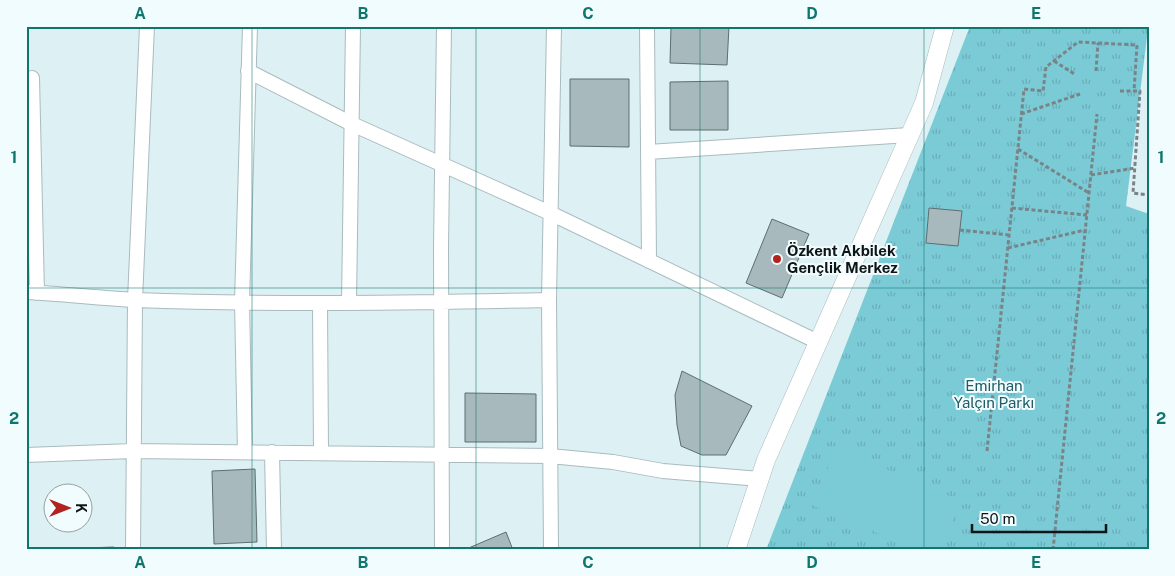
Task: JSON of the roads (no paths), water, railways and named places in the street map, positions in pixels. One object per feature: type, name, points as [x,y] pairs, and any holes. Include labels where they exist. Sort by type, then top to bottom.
[{"type":"street","points":[[133,550],[132,451],[135,300],[147,26]]},
{"type":"street","points":[[245,452],[242,302],[250,26]]},
{"type":"street","points":[[349,303],[353,26]]},
{"type":"street","points":[[442,550],[441,302],[444,26]]},
{"type":"street","points":[[551,550],[548,300],[554,26]]},
{"type":"street","points":[[647,26],[649,261]]},
{"type":"street","points":[[736,550],[766,460],[924,103],[945,26]]},
{"type":"street","points":[[248,70],[352,124],[550,213],[818,342]]},
{"type":"street","points":[[32,78],[32,292],[135,300],[242,302],[349,303],[548,300]]},
{"type":"street","points":[[648,152],[909,135]]},
{"type":"street","points":[[320,303],[321,453]]},
{"type":"street","points":[[26,455],[132,451],[550,456],[613,462],[663,471],[760,479]]},
{"type":"street","points":[[272,452],[274,550]]},
{"type":"place","name":"Özkent Akbilek Gençlik Merkez","points":[[777,259]]},
{"type":"park label","name":"Emirhan Yalçın Parkı","points":[[994,394]]}]
